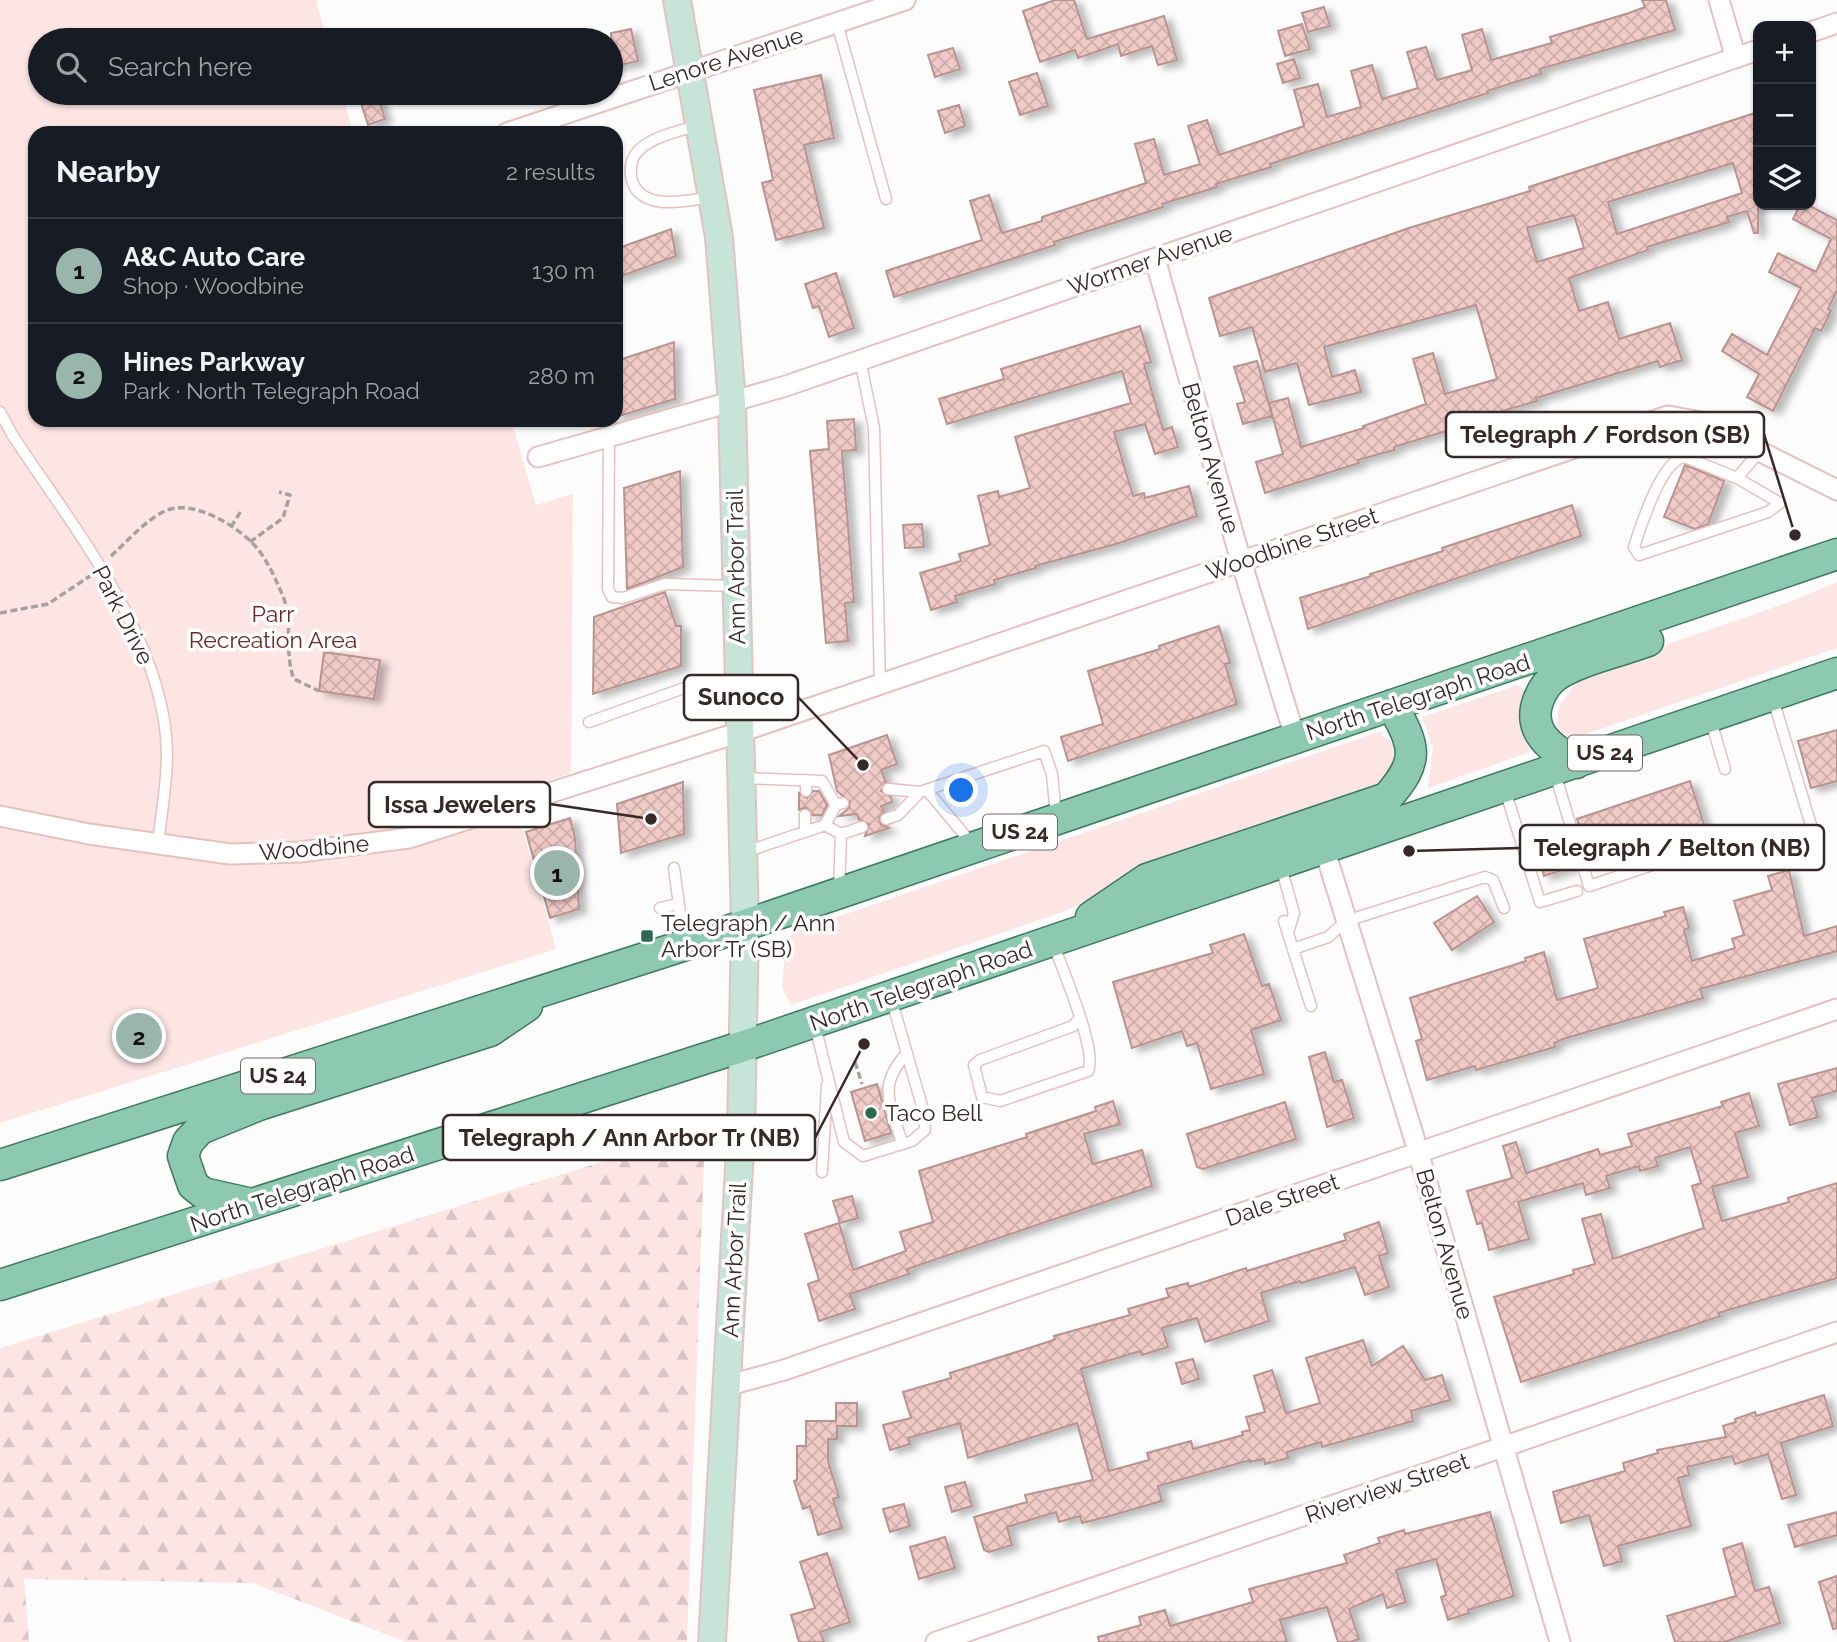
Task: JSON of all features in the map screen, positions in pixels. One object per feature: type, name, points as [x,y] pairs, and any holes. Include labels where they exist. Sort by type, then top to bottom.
[{"type":"main road","name":"North Telegraph Road","points":[[0,1165],[684,946],[1837,554]]},
{"type":"main road","points":[[1565,766],[1538,730],[1535,710],[1549,682],[1558,674],[1693,624],[1776,576]]},
{"type":"main road","name":"North Telegraph Road","points":[[0,1285],[744,1046],[1837,673]]},
{"type":"main road","points":[[1056,940],[1147,879],[1387,798],[1407,774],[1412,758],[1408,733],[1392,705]]},
{"type":"main road","points":[[254,1204],[203,1193],[192,1185],[183,1156],[188,1142],[200,1129],[258,1105],[490,1031],[557,987]]},
{"type":"street","name":"Ann Arbor Trail","points":[[677,0],[719,237],[732,403],[745,925],[744,1046],[712,1642]]},
{"type":"street","name":"Lenore Avenue","points":[[623,97],[690,70],[905,0]]},
{"type":"street","points":[[1719,0],[1736,58]]},
{"type":"street","points":[[1816,30],[1837,23]]},
{"type":"street","name":"Wormer Avenue","points":[[538,457],[732,403],[1753,52]]},
{"type":"street","name":"Lenore Avenue","points":[[550,126],[602,105]]},
{"type":"street","name":"Belton Avenue","points":[[1155,259],[1294,737]]},
{"type":"street","name":"Woodbine Street","points":[[740,732],[1668,416],[1701,422],[1837,490]]},
{"type":"street","name":"Woodbine","points":[[0,816],[158,845],[230,854],[300,852],[409,838],[740,732]]},
{"type":"street","name":"Belton Avenue","points":[[1324,848],[1418,1154],[1560,1642]]},
{"type":"street","name":"Dale Street","points":[[726,1386],[784,1370],[1837,1009]]},
{"type":"street","name":"Riverview Street","points":[[936,1642],[1837,1332]]},
{"type":"lane","points":[[837,23],[886,198]]},
{"type":"lane","points":[[700,125],[639,149],[630,163],[631,180],[641,194],[655,201],[669,203],[712,197]]},
{"type":"lane","points":[[860,360],[874,428],[880,684]]},
{"type":"lane","name":"Park Drive","points":[[0,412],[13,436],[112,584],[154,675],[167,752],[158,845]]},
{"type":"lane","points":[[609,437],[608,589],[612,597],[623,598],[665,584],[737,586]]},
{"type":"lane","points":[[1737,478],[1760,451]]},
{"type":"lane","points":[[1685,457],[1737,478],[1780,503],[1768,512],[1639,555],[1634,547],[1640,529],[1668,466],[1677,458],[1685,457]]},
{"type":"lane","points":[[589,722],[687,687],[739,683]]},
{"type":"lane","points":[[1772,695],[1814,835]]},
{"type":"lane","points":[[1709,717],[1725,769]]},
{"type":"lane","points":[[888,789],[924,791],[1044,751],[1052,774],[1057,819]]},
{"type":"lane","points":[[1565,766],[1589,886],[1652,865]]},
{"type":"lane","points":[[741,778],[806,786],[822,781],[840,804],[825,825],[743,853]]},
{"type":"lane","points":[[1504,787],[1540,902],[1577,891]]},
{"type":"lane","points":[[886,819],[898,815],[924,791]]},
{"type":"lane","points":[[924,791],[975,847]]},
{"type":"lane","points":[[805,815],[805,832]]},
{"type":"lane","points":[[825,825],[841,834],[862,827]]},
{"type":"lane","points":[[838,894],[841,834]]},
{"type":"lane","points":[[1279,863],[1294,913],[1286,927],[1311,1006]]},
{"type":"lane","points":[[674,868],[684,946]]},
{"type":"lane","points":[[1293,949],[1328,937],[1346,921],[1485,877],[1493,880],[1504,908]]},
{"type":"lane","points":[[660,908],[678,904]]},
{"type":"lane","points":[[1056,940],[1091,1054],[1088,1071],[1000,1101],[982,1097],[974,1073],[974,1065],[980,1060],[1073,1026],[1079,1019]]},
{"type":"lane","points":[[814,1022],[841,1120],[844,1142],[863,1156],[912,1141],[925,1130],[924,1113],[890,996]]},
{"type":"lane","points":[[902,1143],[887,1085],[893,1069],[907,1053]]},
{"type":"lane","points":[[822,1172],[827,1077]]},
{"type":"path","points":[[250,542],[283,518],[290,495],[279,492]]},
{"type":"path","points":[[0,613],[48,604],[71,592],[142,526],[166,510],[186,508],[214,517],[257,548],[284,601],[288,663],[294,679],[319,691]]},
{"type":"path","points":[[230,527],[241,511]]},
{"type":"path","points":[[855,1062],[862,1083]]},
{"type":"green space","name":"Parr Recreation Area","points":[[0,0],[316,0],[324,28],[28,28],[28,105],[345,105],[351,126],[28,126],[28,427],[513,427],[536,505],[573,494],[571,773],[512,792],[556,949],[0,1123]]},
{"type":"green space","points":[[1837,582],[1837,648],[1577,737],[1565,735],[1557,727],[1559,706],[1579,678],[1636,655],[1792,601]]},
{"type":"green space","points":[[1518,685],[1524,691],[1521,716],[1530,752],[1428,788],[1433,748],[1422,717]]},
{"type":"green space","points":[[1382,731],[1381,736],[1389,739],[1396,750],[1387,782],[1132,876],[1068,910],[791,1005],[782,988],[786,938],[799,930]]},
{"type":"green space","points":[[705,1130],[687,1642],[406,1642],[253,1583],[24,1579],[29,1642],[0,1642],[0,1348]]},
{"type":"building","points":[[1055,0],[1074,0],[1087,39],[1164,16],[1177,60],[1158,65],[1152,46],[1121,56],[1118,44],[1078,58],[1075,50],[1040,62],[1023,11]]},
{"type":"building","points":[[1642,0],[1666,0],[1675,30],[1540,69],[1541,74],[1487,91],[1488,93],[1270,164],[1271,167],[1216,184],[1217,187],[1162,204],[1163,207],[894,297],[886,271],[982,240],[970,201],[989,195],[1002,233],[1146,183],[1135,144],[1154,139],[1164,175],[1200,164],[1188,126],[1207,120],[1219,155],[1304,126],[1294,90],[1318,84],[1327,117],[1361,107],[1351,71],[1372,65],[1382,99],[1418,88],[1407,52],[1426,47],[1437,80],[1472,70],[1462,35],[1482,29],[1491,60],[1552,43],[1550,37],[1645,7]]},
{"type":"building","points":[[1324,7],[1330,26],[1308,32],[1302,13]]},
{"type":"building","points":[[1302,24],[1310,49],[1285,56],[1278,31]]},
{"type":"building","points":[[631,29],[638,61],[623,64],[623,31]]},
{"type":"building","points":[[953,48],[960,69],[935,77],[928,55]]},
{"type":"building","points":[[1294,59],[1300,78],[1283,83],[1277,64]]},
{"type":"building","points":[[1037,73],[1048,106],[1020,115],[1009,82]]},
{"type":"building","points":[[821,75],[834,138],[804,145],[824,228],[776,240],[762,183],[773,180],[754,90]]},
{"type":"building","points":[[362,105],[381,105],[385,119],[368,125]]},
{"type":"building","points":[[959,105],[965,126],[945,133],[938,111]]},
{"type":"building","points":[[1753,114],[1753,210],[1758,210],[1758,233],[1754,233],[1747,211],[1727,217],[1729,222],[1647,247],[1648,250],[1569,278],[1579,311],[1608,302],[1619,339],[1670,323],[1682,360],[1660,367],[1658,361],[1536,398],[1537,401],[1464,422],[1465,425],[1358,460],[1359,463],[1265,493],[1256,462],[1283,454],[1269,403],[1288,398],[1301,447],[1364,428],[1363,426],[1426,404],[1413,359],[1433,353],[1445,394],[1497,379],[1476,305],[1324,347],[1332,377],[1355,370],[1361,392],[1309,405],[1297,363],[1265,372],[1252,327],[1220,336],[1209,298],[1409,228],[1530,191],[1529,187]],"holes":[[[1733,163],[1742,193],[1617,234],[1608,202]],[[1574,215],[1584,248],[1537,262],[1527,228]]]},
{"type":"building","points":[[1816,209],[1837,220],[1837,290],[1821,331],[1815,328],[1773,411],[1747,397],[1759,374],[1722,351],[1732,334],[1767,355],[1801,288],[1769,272],[1778,253],[1816,272],[1831,239],[1793,219],[1798,210]]},
{"type":"building","points":[[671,229],[676,256],[623,275],[623,246]]},
{"type":"building","points":[[836,273],[854,328],[829,337],[819,306],[813,308],[805,284]]},
{"type":"building","points":[[1140,326],[1151,362],[1144,364],[1163,430],[1172,427],[1178,447],[1155,454],[1145,424],[1114,432],[1133,496],[1144,493],[1145,498],[1189,486],[1197,516],[1116,544],[994,580],[995,584],[955,596],[957,602],[931,610],[920,573],[961,561],[959,554],[990,545],[978,496],[998,491],[999,497],[1030,488],[1015,437],[1131,403],[1122,371],[947,424],[939,399],[1004,379],[1001,369]]},
{"type":"building","points":[[674,342],[675,399],[623,415],[623,359]]},
{"type":"building","points":[[1257,361],[1272,416],[1243,424],[1237,404],[1245,402],[1234,367]]},
{"type":"building","points":[[854,419],[856,450],[842,451],[854,602],[845,603],[848,641],[826,643],[810,451],[829,449],[827,421]]},
{"type":"building","points":[[1685,465],[1724,481],[1708,524],[1695,529],[1664,517]]},
{"type":"building","points":[[680,471],[683,567],[627,589],[624,488]]},
{"type":"building","points":[[1572,505],[1581,536],[1308,629],[1300,598],[1371,576],[1370,574],[1443,551],[1442,548]]},
{"type":"building","points":[[922,524],[924,547],[905,548],[903,525]]},
{"type":"building","points":[[665,592],[676,626],[681,626],[681,666],[593,694],[594,617]]},
{"type":"building","points":[[1219,626],[1230,663],[1225,664],[1237,704],[1068,761],[1061,737],[1103,724],[1088,671],[1160,649],[1159,646]]},
{"type":"building","points":[[324,652],[380,660],[374,699],[319,691]]},
{"type":"building","points":[[1837,730],[1837,781],[1811,788],[1798,741]]},
{"type":"building","points":[[887,735],[897,764],[881,770],[886,782],[881,791],[891,797],[892,802],[881,806],[884,812],[879,818],[881,824],[889,828],[865,836],[869,824],[859,820],[857,814],[839,816],[849,808],[850,802],[837,791],[829,755]]},
{"type":"building","points":[[1690,781],[1707,834],[1662,849],[1660,842],[1591,864],[1577,819]]},
{"type":"building","points":[[683,782],[684,834],[621,853],[617,804]]},
{"type":"building","points":[[813,791],[819,791],[827,805],[822,815],[812,815],[806,808],[799,810],[799,793],[807,798]]},
{"type":"building","points":[[570,818],[575,838],[579,909],[550,918],[526,832]]},
{"type":"building","points":[[1564,829],[1575,866],[1544,876],[1532,839]]},
{"type":"building","points":[[1789,870],[1804,936],[1837,926],[1837,951],[1700,989],[1703,998],[1563,1039],[1554,1043],[1555,1047],[1476,1070],[1475,1066],[1427,1080],[1416,1041],[1422,1039],[1410,998],[1526,961],[1525,958],[1544,952],[1557,1000],[1598,988],[1584,939],[1666,916],[1664,912],[1683,907],[1689,928],[1684,930],[1692,961],[1735,948],[1732,939],[1744,935],[1734,901],[1772,890],[1768,876]]},
{"type":"building","points":[[1477,896],[1494,922],[1452,950],[1434,923]]},
{"type":"building","points":[[1244,934],[1262,986],[1269,984],[1281,1020],[1251,1030],[1264,1074],[1211,1089],[1197,1043],[1187,1046],[1182,1031],[1132,1048],[1113,982],[1213,953],[1210,945]]},
{"type":"building","points":[[1325,1052],[1334,1082],[1342,1080],[1354,1118],[1327,1127],[1309,1057]]},
{"type":"building","points":[[1837,1068],[1837,1091],[1812,1098],[1818,1117],[1790,1125],[1778,1084]]},
{"type":"building","name":"Taco Bell","points":[[877,1084],[891,1133],[865,1141],[851,1092]]},
{"type":"building","points":[[1749,1093],[1759,1126],[1735,1133],[1748,1177],[1712,1187],[1722,1221],[1789,1202],[1788,1198],[1837,1183],[1837,1278],[1718,1313],[1720,1316],[1521,1382],[1494,1297],[1574,1274],[1573,1270],[1595,1264],[1582,1219],[1601,1214],[1613,1259],[1704,1228],[1692,1186],[1701,1183],[1690,1147],[1655,1158],[1658,1166],[1640,1171],[1639,1166],[1606,1176],[1610,1188],[1586,1195],[1583,1183],[1518,1202],[1529,1239],[1489,1250],[1482,1223],[1477,1224],[1467,1191],[1512,1178],[1503,1146],[1516,1142],[1526,1173],[1598,1149],[1600,1155],[1632,1146],[1628,1134],[1723,1106],[1721,1102]]},
{"type":"building","points":[[1113,1101],[1120,1124],[1084,1134],[1093,1164],[1142,1150],[1152,1186],[907,1269],[909,1274],[850,1294],[855,1309],[819,1321],[808,1284],[819,1280],[805,1234],[839,1223],[853,1270],[906,1251],[900,1232],[933,1222],[919,1171],[1027,1137],[1026,1134],[1096,1111],[1095,1107]]},
{"type":"building","points":[[1285,1102],[1296,1139],[1203,1169],[1197,1167],[1187,1134]]},
{"type":"building","points":[[852,1196],[858,1218],[840,1223],[833,1201]]},
{"type":"building","points":[[1379,1222],[1388,1253],[1379,1256],[1389,1287],[1365,1295],[1355,1267],[1301,1283],[1300,1281],[1261,1293],[1269,1321],[1205,1342],[1197,1318],[1162,1328],[1168,1347],[1142,1355],[1140,1351],[1081,1369],[1109,1471],[1149,1460],[1147,1453],[1191,1441],[1193,1449],[1243,1435],[1242,1432],[1250,1430],[1246,1417],[1265,1412],[1254,1376],[1272,1370],[1286,1413],[1320,1403],[1306,1358],[1363,1340],[1372,1366],[1403,1346],[1425,1380],[1442,1375],[1450,1400],[1411,1411],[1413,1421],[1322,1447],[1321,1442],[1287,1452],[1288,1458],[1265,1464],[1264,1459],[1250,1460],[1158,1486],[1162,1501],[1106,1517],[1082,1523],[1080,1516],[1059,1522],[1056,1512],[1007,1527],[1012,1545],[989,1552],[984,1550],[974,1517],[1027,1502],[1025,1495],[1093,1480],[1077,1423],[968,1458],[960,1423],[908,1438],[910,1444],[890,1450],[883,1425],[911,1418],[903,1392],[951,1378],[950,1373],[1051,1341],[1055,1339],[1054,1336],[1130,1315],[1128,1309],[1169,1297],[1166,1289],[1188,1283],[1189,1287],[1346,1240],[1344,1234]]},
{"type":"building","points":[[1193,1359],[1199,1379],[1182,1384],[1176,1363]]},
{"type":"building","points":[[1824,1395],[1833,1426],[1781,1443],[1796,1495],[1782,1499],[1768,1454],[1735,1464],[1732,1456],[1687,1467],[1689,1475],[1678,1478],[1691,1526],[1618,1546],[1622,1561],[1604,1566],[1589,1515],[1561,1523],[1553,1492],[1625,1471],[1623,1463],[1658,1453],[1657,1450],[1726,1437],[1723,1426],[1736,1422],[1735,1419],[1755,1412],[1756,1416]]},
{"type":"building","points":[[836,1403],[857,1403],[857,1426],[837,1426],[837,1439],[828,1439],[828,1461],[839,1497],[833,1499],[842,1528],[818,1535],[810,1506],[803,1509],[794,1481],[797,1480],[797,1446],[806,1446],[806,1421],[836,1421]]},
{"type":"building","points":[[965,1482],[972,1506],[952,1512],[945,1487]]},
{"type":"building","points":[[904,1504],[910,1526],[890,1532],[883,1509]]},
{"type":"building","points":[[1490,1512],[1514,1596],[1468,1610],[1469,1613],[1448,1620],[1441,1597],[1446,1595],[1436,1559],[1396,1570],[1406,1602],[1387,1608],[1383,1594],[1349,1609],[1359,1639],[1350,1642],[1338,1642],[1327,1607],[1280,1620],[1287,1642],[1099,1642],[1098,1637],[1141,1625],[1139,1617],[1165,1610],[1170,1626],[1253,1602],[1249,1589],[1347,1563],[1344,1555],[1380,1543],[1378,1538],[1404,1530],[1405,1534]]},
{"type":"building","points":[[1837,1512],[1837,1535],[1795,1547],[1788,1525]]},
{"type":"building","points":[[945,1537],[955,1568],[919,1579],[910,1547]]},
{"type":"building","points":[[1742,1543],[1755,1591],[1769,1587],[1780,1623],[1724,1642],[1675,1642],[1667,1616],[1736,1596],[1723,1549]]},
{"type":"building","points":[[827,1553],[850,1622],[820,1632],[824,1642],[799,1642],[791,1615],[815,1608],[800,1562]]},
{"type":"building","points":[[1837,1576],[1837,1628],[1833,1629],[1819,1582]]},
{"type":"place","name":"Telegraph / Fordson (SB)","points":[[1795,535]]},
{"type":"place","name":"Sunoco","points":[[863,765]]},
{"type":"place","name":"Issa Jewelers","points":[[651,819]]},
{"type":"place","name":"Telegraph / Belton (NB)","points":[[1409,851]]},
{"type":"place","name":"A&C Auto Care","points":[[557,873]]},
{"type":"place","name":"Telegraph / Ann Arbor Tr (SB)","points":[[647,936]]},
{"type":"place","name":"Hines Parkway","points":[[139,1036]]},
{"type":"place","name":"Telegraph / Ann Arbor Tr (NB)","points":[[864,1044]]},
{"type":"place","name":"Taco Bell","points":[[871,1113]]}]
